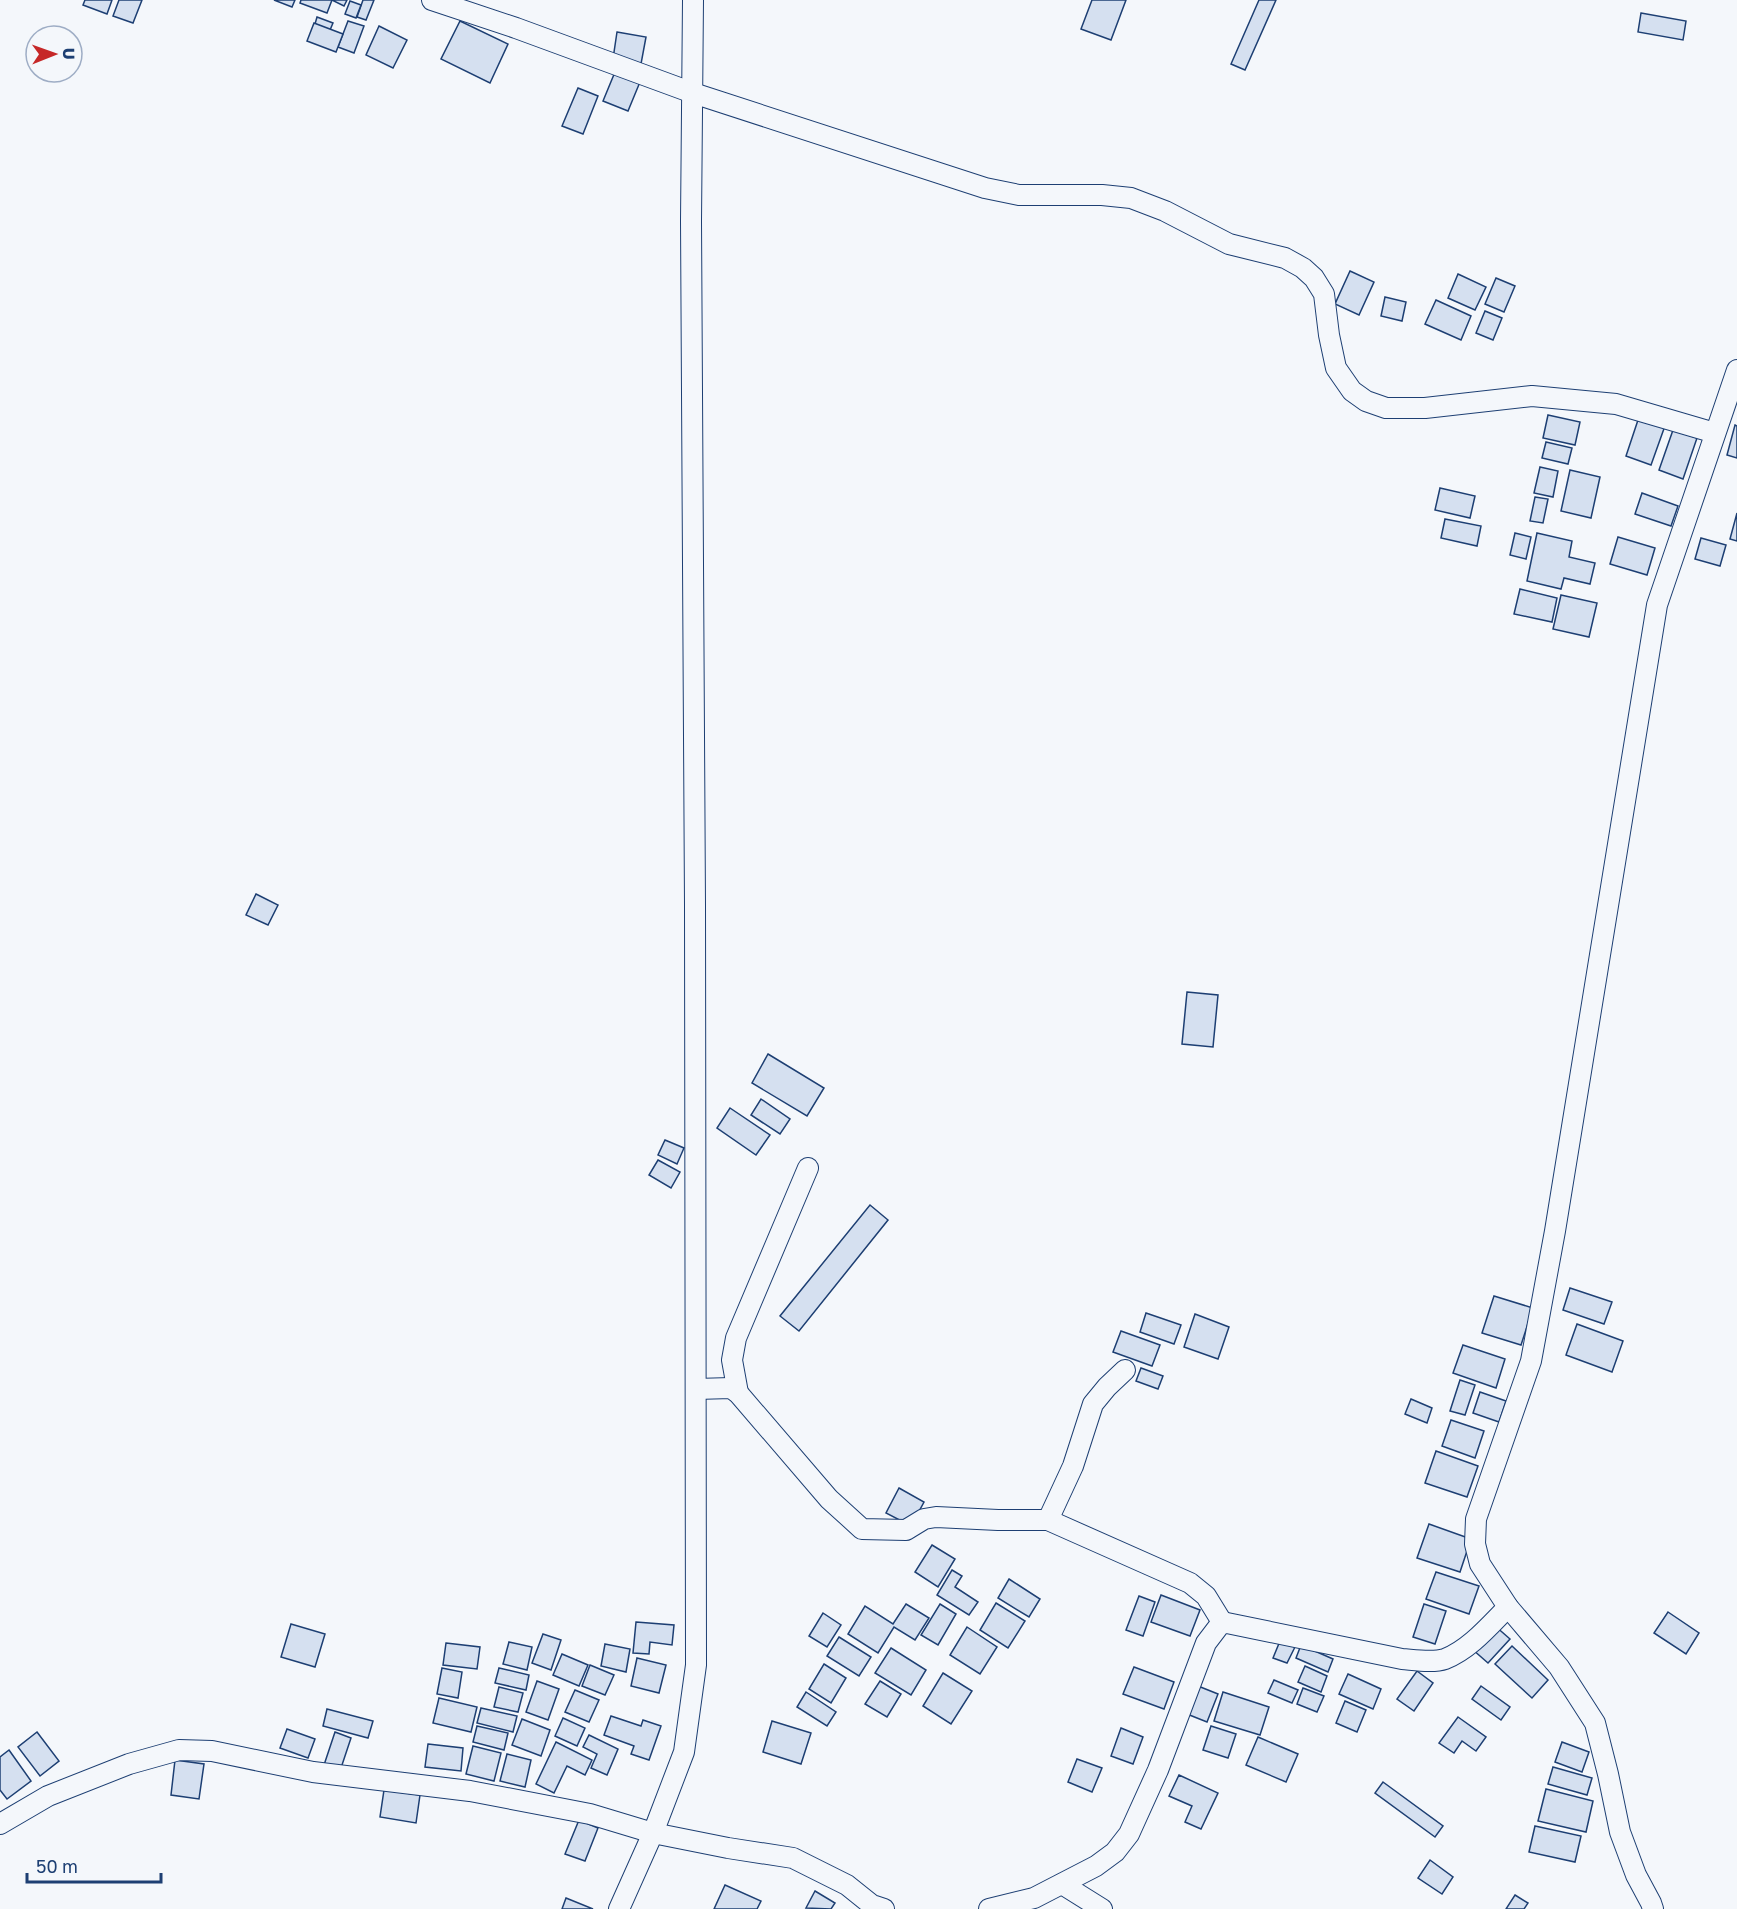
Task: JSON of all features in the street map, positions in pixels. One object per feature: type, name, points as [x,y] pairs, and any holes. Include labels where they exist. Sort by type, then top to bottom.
[{"type":"street","points":[[432,0],[467,5],[516,28],[693,93],[985,188],[1019,195],[1102,195],[1131,198],[1165,211],[1228,244],[1285,258],[1303,268],[1314,278],[1324,294],[1336,368],[1352,391],[1366,402],[1386,408],[1425,408],[1532,396],[1616,404],[1715,433]]},
{"type":"street","points":[[619,1909],[653,1833],[684,1752],[696,1665],[696,906],[691,233],[693,0]]},
{"type":"street","points":[[1653,1909],[1636,1875],[1620,1832],[1595,1723],[1559,1667],[1508,1607],[1480,1564],[1475,1544],[1476,1519],[1531,1361],[1555,1231],[1657,605],[1737,370]]},
{"type":"street","points":[[738,1392],[732,1360],[736,1338],[808,1168]]},
{"type":"street","points":[[1048,1520],[1073,1466],[1093,1404],[1125,1371]]},
{"type":"street","points":[[696,1389],[731,1388],[738,1392],[829,1499],[862,1529],[902,1530],[924,1519],[936,1517],[998,1521],[1048,1520],[1190,1583],[1206,1596],[1222,1622],[1402,1659],[1444,1659],[1474,1641],[1508,1607]]},
{"type":"street","points":[[989,1909],[1034,1898],[1096,1866],[1115,1852],[1129,1834],[1158,1770],[1206,1643],[1222,1622]]},
{"type":"street","points":[[0,1824],[48,1796],[129,1764],[178,1750],[212,1751],[313,1772],[470,1791],[590,1814],[653,1833],[793,1858],[847,1885],[872,1905],[884,1909]]},
{"type":"street","points":[[1062,1884],[1102,1909]]},
{"type":"building","points":[[85,0],[112,0],[107,14],[83,5]]},
{"type":"building","points":[[119,0],[142,0],[133,23],[113,16]]},
{"type":"building","points":[[274,0],[295,0],[292,7]]},
{"type":"building","points":[[301,0],[332,0],[327,13],[300,3]]},
{"type":"building","points":[[332,0],[347,0],[344,6]]},
{"type":"building","points":[[363,0],[374,0],[366,20],[357,17]]},
{"type":"building","points":[[1092,0],[1126,0],[1111,40],[1081,29]]},
{"type":"building","points":[[1259,0],[1276,0],[1245,70],[1231,64]]},
{"type":"building","points":[[350,1],[361,5],[356,18],[345,14]]},
{"type":"building","points":[[1641,13],[1686,21],[1683,40],[1638,32]]},
{"type":"building","points":[[317,17],[333,23],[330,30],[315,24]]},
{"type":"building","points":[[348,21],[364,26],[354,53],[338,47]]},
{"type":"building","points":[[460,21],[508,44],[490,83],[441,59]]},
{"type":"building","points":[[314,23],[343,34],[336,52],[307,41]]},
{"type":"building","points":[[379,26],[407,40],[393,68],[366,55]]},
{"type":"building","points":[[617,32],[646,37],[641,64],[613,59]]},
{"type":"building","points":[[615,72],[640,82],[628,111],[603,101]]},
{"type":"building","points":[[578,88],[598,96],[583,134],[562,126]]},
{"type":"building","points":[[1350,271],[1374,282],[1359,315],[1335,304]]},
{"type":"building","points":[[1458,274],[1486,287],[1475,310],[1448,298]]},
{"type":"building","points":[[1496,278],[1515,286],[1504,312],[1485,304]]},
{"type":"building","points":[[1385,297],[1406,302],[1402,321],[1381,316]]},
{"type":"building","points":[[1436,300],[1471,316],[1461,340],[1425,324]]},
{"type":"building","points":[[1485,311],[1502,318],[1493,340],[1476,333]]},
{"type":"building","points":[[1640,414],[1666,423],[1651,465],[1626,456]]},
{"type":"building","points":[[1548,415],[1580,422],[1575,445],[1543,438]]},
{"type":"building","points":[[1735,425],[1737,426],[1737,458],[1727,455]]},
{"type":"building","points":[[1673,430],[1697,438],[1683,479],[1659,470]]},
{"type":"building","points":[[1546,442],[1572,448],[1568,464],[1542,458]]},
{"type":"building","points":[[1540,467],[1558,471],[1553,497],[1534,493]]},
{"type":"building","points":[[1570,470],[1600,477],[1591,518],[1561,511]]},
{"type":"building","points":[[1440,488],[1475,496],[1470,518],[1435,510]]},
{"type":"building","points":[[1642,493],[1678,506],[1671,526],[1635,514]]},
{"type":"building","points":[[1535,497],[1548,499],[1543,523],[1530,521]]},
{"type":"building","points":[[1737,513],[1737,541],[1730,539]]},
{"type":"building","points":[[1445,519],[1481,526],[1477,546],[1441,538]]},
{"type":"building","points":[[1515,533],[1531,537],[1526,559],[1510,555]]},
{"type":"building","points":[[1537,533],[1572,541],[1569,557],[1595,563],[1590,584],[1564,578],[1561,589],[1527,581]]},
{"type":"building","points":[[1618,537],[1655,548],[1647,575],[1610,564]]},
{"type":"building","points":[[1701,538],[1726,545],[1720,566],[1695,559]]},
{"type":"building","points":[[1520,589],[1557,598],[1552,622],[1514,614]]},
{"type":"building","points":[[1561,595],[1597,603],[1589,637],[1553,629]]},
{"type":"building","points":[[256,894],[278,905],[268,925],[246,915]]},
{"type":"building","points":[[1187,992],[1218,995],[1213,1047],[1182,1044]]},
{"type":"building","points":[[768,1054],[824,1088],[807,1116],[752,1083]]},
{"type":"building","points":[[761,1099],[790,1119],[780,1134],[751,1115]]},
{"type":"building","points":[[730,1108],[770,1135],[756,1155],[717,1128]]},
{"type":"building","points":[[665,1140],[684,1148],[677,1164],[658,1155]]},
{"type":"building","points":[[658,1160],[680,1172],[671,1188],[649,1175]]},
{"type":"building","points":[[870,1205],[888,1220],[799,1331],[780,1316]]},
{"type":"building","points":[[1570,1288],[1612,1302],[1604,1324],[1563,1310]]},
{"type":"building","points":[[1494,1296],[1533,1308],[1521,1345],[1482,1333]]},
{"type":"building","points":[[1146,1313],[1181,1325],[1174,1344],[1140,1332]]},
{"type":"building","points":[[1195,1314],[1229,1327],[1218,1359],[1184,1347]]},
{"type":"building","points":[[1577,1324],[1623,1341],[1612,1372],[1566,1355]]},
{"type":"building","points":[[1121,1331],[1160,1345],[1152,1366],[1113,1352]]},
{"type":"building","points":[[1463,1345],[1505,1359],[1496,1388],[1453,1373]]},
{"type":"building","points":[[1141,1368],[1163,1376],[1158,1389],[1136,1381]]},
{"type":"building","points":[[1460,1380],[1475,1385],[1465,1415],[1450,1411]]},
{"type":"building","points":[[1480,1392],[1506,1401],[1499,1422],[1473,1413]]},
{"type":"building","points":[[1411,1399],[1432,1408],[1427,1423],[1405,1414]]},
{"type":"building","points":[[1451,1420],[1484,1431],[1475,1458],[1442,1446]]},
{"type":"building","points":[[1436,1451],[1478,1466],[1467,1497],[1425,1483]]},
{"type":"building","points":[[899,1488],[924,1502],[911,1526],[886,1513]]},
{"type":"building","points":[[1429,1524],[1471,1539],[1460,1572],[1417,1558]]},
{"type":"building","points":[[932,1545],[955,1559],[938,1587],[915,1572]]},
{"type":"building","points":[[952,1570],[962,1576],[955,1587],[978,1602],[969,1615],[937,1595]]},
{"type":"building","points":[[1436,1572],[1479,1586],[1469,1614],[1426,1599]]},
{"type":"building","points":[[1009,1579],[1040,1599],[1029,1617],[998,1598]]},
{"type":"building","points":[[1161,1595],[1200,1610],[1190,1636],[1151,1622]]},
{"type":"building","points":[[1139,1596],[1155,1602],[1143,1636],[1126,1630]]},
{"type":"building","points":[[996,1603],[1025,1621],[1008,1648],[980,1630]]},
{"type":"building","points":[[906,1604],[929,1618],[915,1640],[894,1627],[878,1653],[848,1634],[865,1606],[893,1624]]},
{"type":"building","points":[[940,1604],[956,1614],[938,1645],[921,1635]]},
{"type":"building","points":[[1424,1604],[1446,1611],[1435,1644],[1413,1637]]},
{"type":"building","points":[[1668,1612],[1699,1633],[1686,1654],[1654,1633]]},
{"type":"building","points":[[823,1613],[841,1625],[827,1647],[809,1636]]},
{"type":"building","points":[[636,1622],[674,1625],[672,1645],[650,1642],[649,1654],[633,1653]]},
{"type":"building","points":[[291,1624],[325,1634],[315,1667],[281,1657]]},
{"type":"building","points":[[1494,1625],[1510,1639],[1488,1663],[1472,1649]]},
{"type":"building","points":[[967,1627],[997,1647],[980,1674],[950,1655]]},
{"type":"building","points":[[543,1634],[561,1640],[551,1670],[532,1663]]},
{"type":"building","points":[[839,1637],[871,1657],[859,1676],[827,1656]]},
{"type":"building","points":[[1280,1641],[1295,1647],[1287,1663],[1273,1658]]},
{"type":"building","points":[[509,1642],[532,1647],[527,1670],[503,1664]]},
{"type":"building","points":[[446,1643],[480,1647],[477,1669],[443,1665]]},
{"type":"building","points":[[605,1644],[630,1649],[626,1672],[601,1666]]},
{"type":"building","points":[[1301,1645],[1333,1659],[1328,1672],[1296,1658]]},
{"type":"building","points":[[1512,1646],[1548,1680],[1532,1698],[1495,1664]]},
{"type":"building","points":[[891,1648],[926,1670],[911,1695],[875,1673]]},
{"type":"building","points":[[562,1654],[588,1665],[579,1686],[553,1675]]},
{"type":"building","points":[[637,1658],[666,1665],[659,1693],[631,1686]]},
{"type":"building","points":[[824,1664],[846,1678],[831,1703],[809,1689]]},
{"type":"building","points":[[590,1665],[614,1675],[605,1695],[582,1686]]},
{"type":"building","points":[[1305,1666],[1327,1676],[1321,1692],[1298,1682]]},
{"type":"building","points":[[1134,1667],[1174,1682],[1164,1709],[1123,1694]]},
{"type":"building","points":[[442,1668],[462,1672],[458,1698],[437,1694]]},
{"type":"building","points":[[499,1668],[529,1675],[526,1690],[495,1683]]},
{"type":"building","points":[[1417,1671],[1433,1683],[1414,1711],[1397,1699]]},
{"type":"building","points":[[943,1673],[972,1691],[951,1724],[923,1706]]},
{"type":"building","points":[[1348,1674],[1381,1689],[1373,1709],[1339,1694]]},
{"type":"building","points":[[1274,1680],[1298,1690],[1292,1703],[1268,1693]]},
{"type":"building","points":[[537,1681],[559,1689],[548,1720],[526,1712]]},
{"type":"building","points":[[880,1681],[901,1694],[887,1717],[865,1704]]},
{"type":"building","points":[[1198,1686],[1218,1694],[1207,1722],[1187,1714]]},
{"type":"building","points":[[1481,1686],[1510,1707],[1501,1720],[1472,1699]]},
{"type":"building","points":[[499,1687],[523,1693],[518,1712],[494,1707]]},
{"type":"building","points":[[1303,1688],[1324,1696],[1317,1712],[1297,1704]]},
{"type":"building","points":[[575,1690],[599,1700],[589,1722],[565,1712]]},
{"type":"building","points":[[806,1692],[836,1712],[827,1726],[797,1707]]},
{"type":"building","points":[[1223,1692],[1269,1707],[1260,1735],[1214,1721]]},
{"type":"building","points":[[439,1698],[477,1707],[471,1732],[433,1723]]},
{"type":"building","points":[[1345,1701],[1366,1710],[1357,1732],[1336,1723]]},
{"type":"building","points":[[481,1708],[517,1716],[513,1732],[477,1723]]},
{"type":"building","points":[[327,1709],[373,1721],[368,1738],[323,1726]]},
{"type":"building","points":[[611,1716],[641,1726],[643,1720],[661,1726],[649,1760],[631,1754],[634,1746],[604,1735]]},
{"type":"building","points":[[1458,1717],[1486,1737],[1476,1751],[1462,1741],[1454,1753],[1439,1743]]},
{"type":"building","points":[[563,1718],[585,1728],[577,1746],[555,1736]]},
{"type":"building","points":[[522,1719],[550,1730],[541,1756],[512,1745]]},
{"type":"building","points":[[772,1721],[811,1733],[801,1764],[763,1752]]},
{"type":"building","points":[[477,1726],[508,1733],[504,1750],[473,1742]]},
{"type":"building","points":[[1211,1726],[1236,1734],[1228,1758],[1203,1750]]},
{"type":"building","points":[[1121,1728],[1143,1737],[1133,1764],[1111,1756]]},
{"type":"building","points":[[287,1729],[315,1739],[308,1758],[280,1748]]},
{"type":"building","points":[[37,1732],[59,1761],[40,1776],[18,1747]]},
{"type":"building","points":[[335,1732],[351,1738],[340,1771],[324,1765]]},
{"type":"building","points":[[589,1735],[618,1749],[607,1775],[591,1768],[597,1754],[583,1747]]},
{"type":"building","points":[[1258,1737],[1298,1754],[1286,1782],[1246,1765]]},
{"type":"building","points":[[556,1742],[592,1760],[585,1775],[567,1766],[554,1793],[536,1784]]},
{"type":"building","points":[[1562,1742],[1589,1752],[1582,1772],[1555,1762]]},
{"type":"building","points":[[428,1744],[463,1748],[461,1771],[425,1767]]},
{"type":"building","points":[[473,1746],[501,1753],[494,1781],[466,1774]]},
{"type":"building","points":[[9,1750],[31,1781],[7,1799],[0,1790],[0,1757]]},
{"type":"building","points":[[507,1754],[531,1760],[525,1787],[500,1781]]},
{"type":"building","points":[[1077,1759],[1102,1768],[1092,1792],[1068,1782]]},
{"type":"building","points":[[175,1760],[204,1764],[199,1799],[171,1795]]},
{"type":"building","points":[[1553,1767],[1592,1778],[1587,1795],[1548,1784]]},
{"type":"building","points":[[1179,1775],[1218,1793],[1201,1829],[1185,1822],[1192,1806],[1169,1796]]},
{"type":"building","points":[[1383,1782],[1443,1826],[1435,1837],[1375,1793]]},
{"type":"building","points":[[1546,1789],[1593,1801],[1586,1832],[1538,1821]]},
{"type":"building","points":[[384,1790],[420,1795],[416,1823],[380,1817]]},
{"type":"building","points":[[579,1820],[598,1828],[585,1861],[565,1854]]},
{"type":"building","points":[[1535,1826],[1581,1836],[1575,1862],[1529,1852]]},
{"type":"building","points":[[1430,1860],[1453,1877],[1442,1894],[1418,1878]]},
{"type":"building","points":[[725,1885],[761,1901],[757,1909],[714,1909]]},
{"type":"building","points":[[815,1891],[835,1903],[831,1909],[806,1908]]},
{"type":"building","points":[[1515,1895],[1528,1903],[1524,1909],[1506,1909]]},
{"type":"building","points":[[566,1898],[593,1909],[562,1909]]}]
